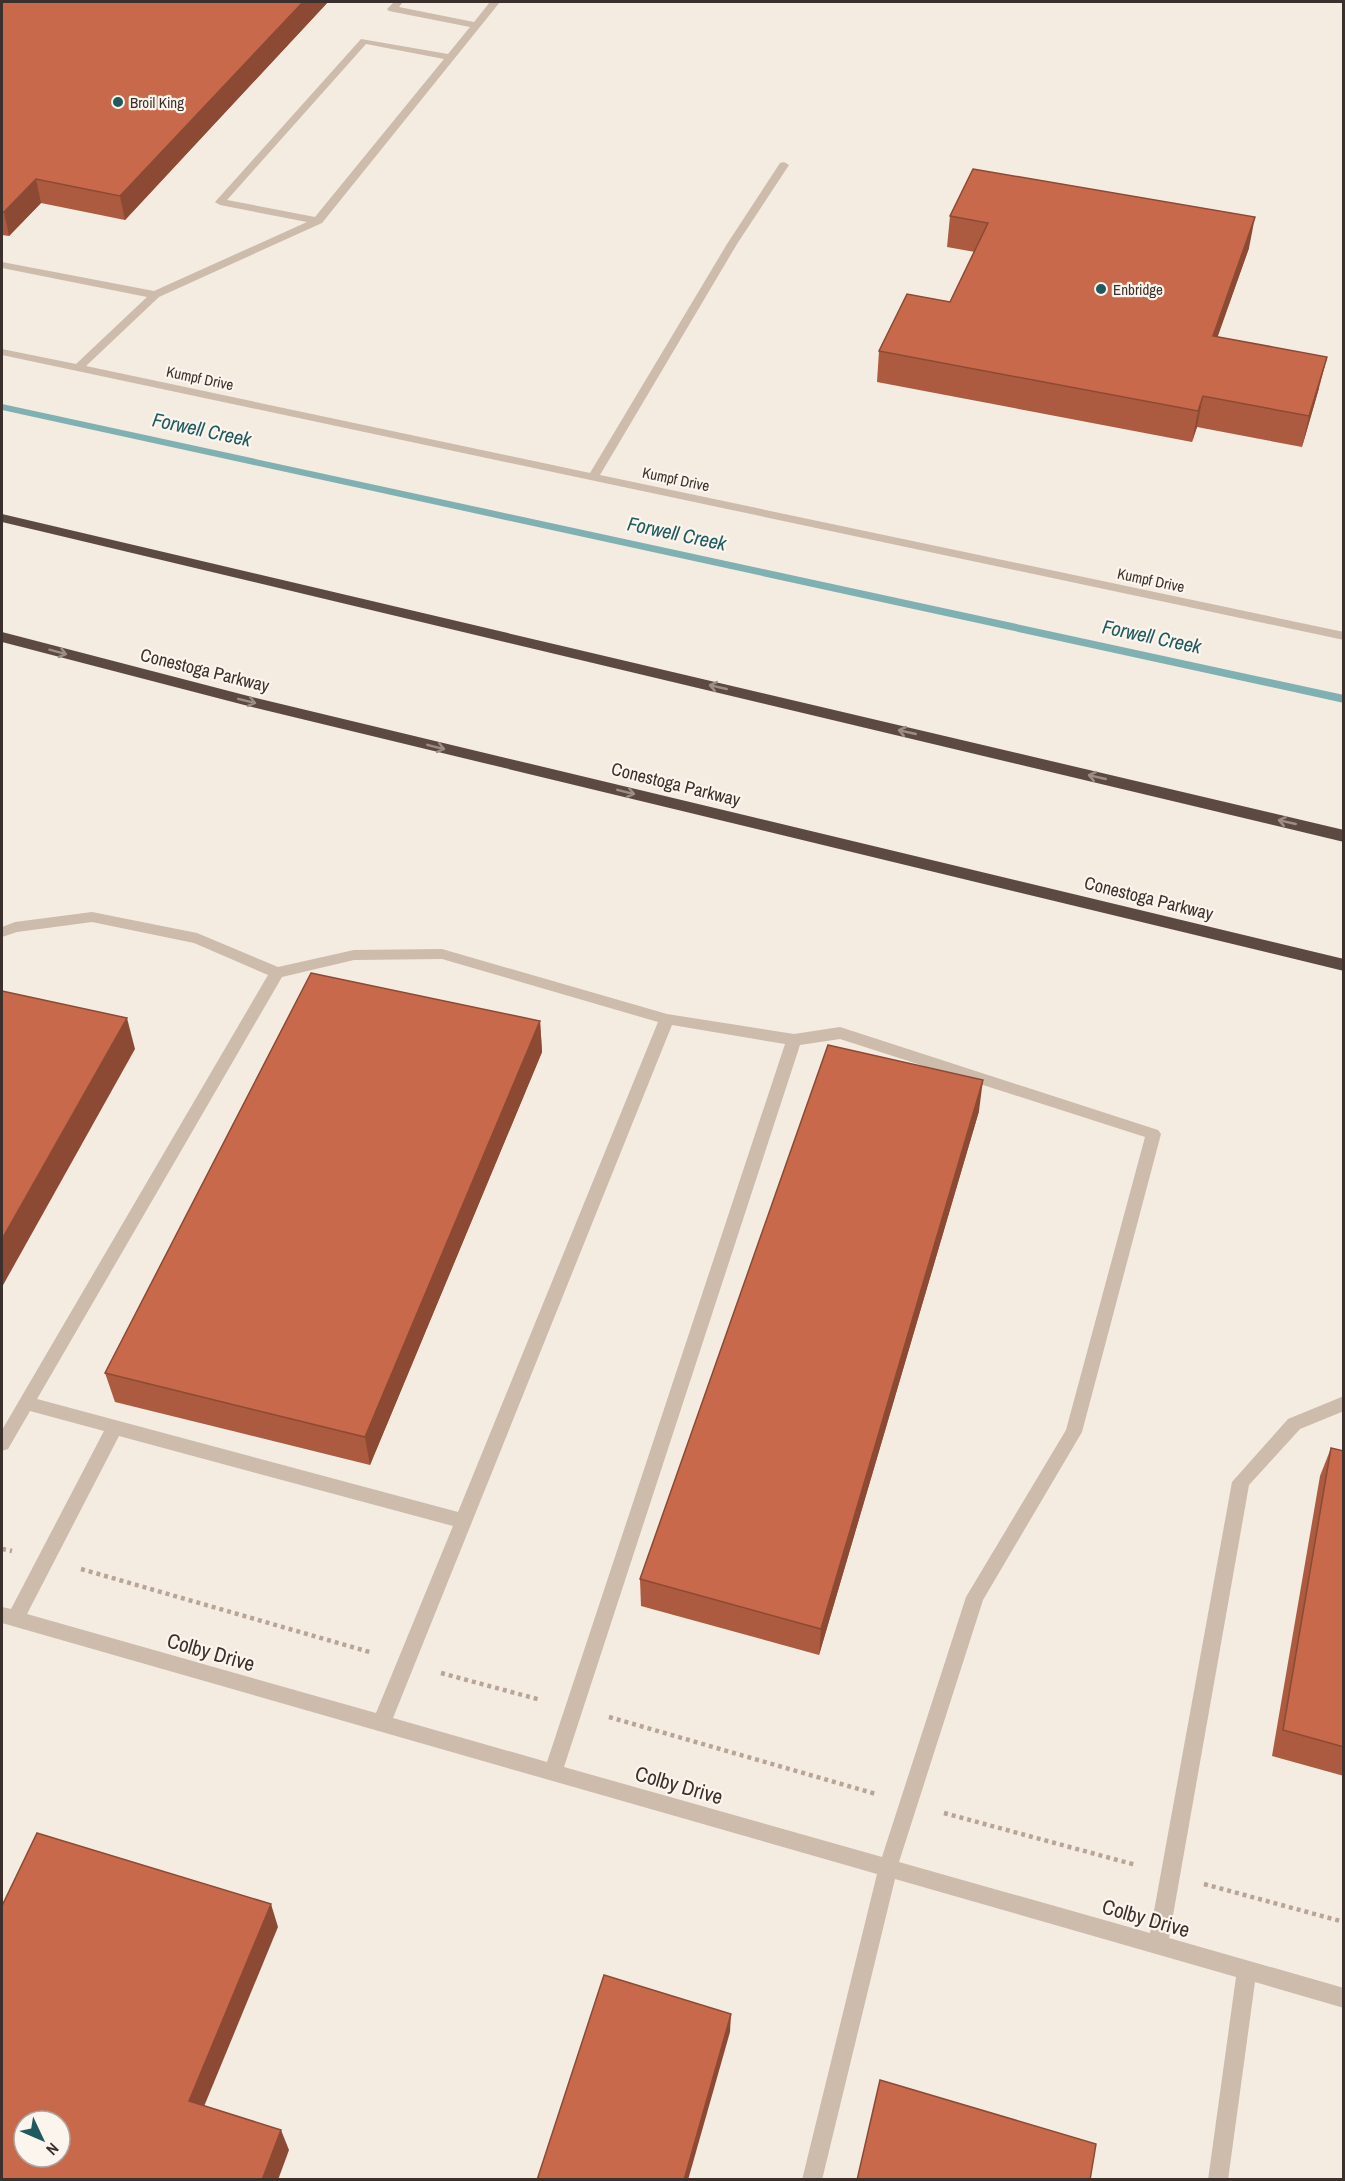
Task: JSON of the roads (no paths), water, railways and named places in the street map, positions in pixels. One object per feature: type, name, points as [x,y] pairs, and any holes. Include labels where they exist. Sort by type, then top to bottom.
[{"type":"highway","points":[[2,518],[1344,836]]},
{"type":"highway","name":"Conestoga Parkway","points":[[2,637],[275,708],[1344,965]]},
{"type":"street","points":[[399,2],[392,9],[477,25]]},
{"type":"street","points":[[78,368],[155,296],[318,221],[448,57],[495,2]]},
{"type":"street","points":[[318,221],[220,202],[364,41],[448,57]]},
{"type":"street","points":[[593,477],[732,244],[784,165]]},
{"type":"street","points":[[2,265],[155,296]]},
{"type":"street","name":"Kumpf Drive","points":[[2,351],[1344,636]]},
{"type":"street","points":[[2,932],[15,927],[92,917],[197,938],[277,973],[354,955],[442,954],[667,1019],[794,1040],[840,1033],[1153,1134],[1074,1432],[975,1597],[888,1868],[813,2180]]},
{"type":"street","points":[[2,1444],[277,973]]},
{"type":"street","points":[[381,1724],[667,1019]]},
{"type":"street","points":[[553,1773],[794,1040]]},
{"type":"street","points":[[25,1403],[462,1521]]},
{"type":"street","points":[[1158,1945],[1241,1482],[1294,1424],[1344,1403]]},
{"type":"street","points":[[8,1617],[115,1427]]},
{"type":"street","name":"Colby Drive","points":[[8,1617],[1344,1998]]},
{"type":"street","points":[[1218,2180],[1247,1970]]},
{"type":"waterway","name":"Forwell Creek","points":[[2,407],[1344,699]]},
{"type":"place","name":"Broil King","points":[[118,102]]},
{"type":"place","name":"Enbridge","points":[[1101,289]]}]
